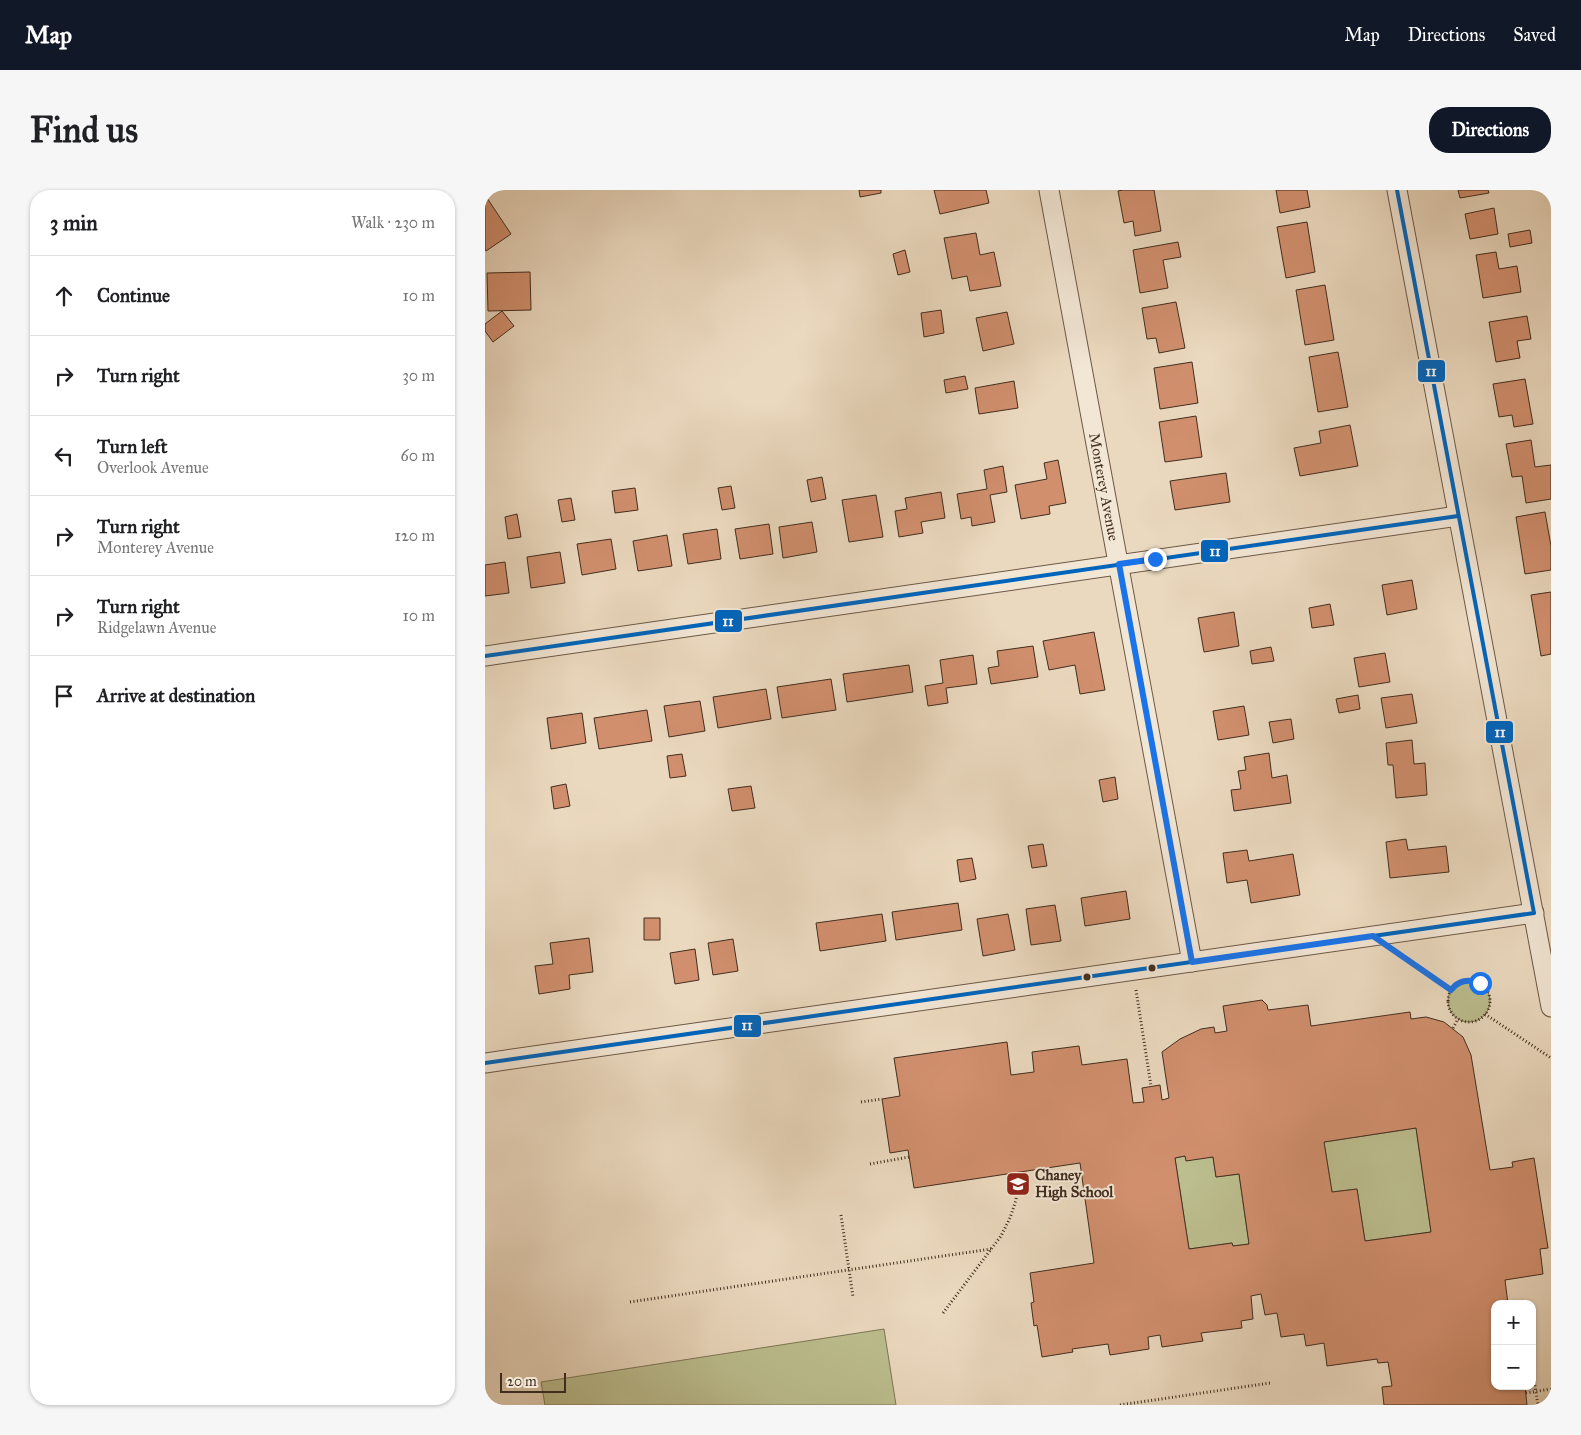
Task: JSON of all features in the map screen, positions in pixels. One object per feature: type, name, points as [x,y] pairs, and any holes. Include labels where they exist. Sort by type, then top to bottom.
[{"type":"street","name":"Monterey Avenue","points":[[1049,190],[1192,962]]},
{"type":"street","points":[[1397,190],[1551,1007]]},
{"type":"street","points":[[485,656],[1458,516]]},
{"type":"street","points":[[485,1063],[1534,913]]},
{"type":"path","points":[[1373,936],[1451,990]]},
{"type":"path","points":[[1133,970],[1151,1086]]},
{"type":"path","points":[[1467,980],[1480,983],[1489,994],[1488,1008],[1485,1014],[1479,1019],[1472,1021],[1458,1019],[1450,1009],[1448,996],[1451,990],[1467,980]]},
{"type":"path","points":[[1485,1014],[1551,1058]]},
{"type":"path","points":[[1453,1028],[1458,1019]]},
{"type":"path","points":[[861,1102],[882,1099]]},
{"type":"path","points":[[870,1164],[909,1158]]},
{"type":"path","points":[[943,1313],[1001,1236],[1016,1200],[1020,1172]]},
{"type":"path","points":[[841,1215],[853,1297]]},
{"type":"path","points":[[630,1302],[991,1249]]},
{"type":"path","points":[[1120,1405],[1270,1383]]},
{"type":"path","points":[[1526,1393],[1551,1389]]},
{"type":"path","points":[[1536,1392],[1538,1405]]},
{"type":"green space","points":[[1469,980],[1484,986],[1490,1001],[1484,1016],[1469,1022],[1454,1016],[1448,1001],[1454,986]]},
{"type":"green space","points":[[1416,1128],[1431,1232],[1365,1241],[1357,1189],[1332,1192],[1324,1142]]},
{"type":"green space","points":[[1185,1156],[1213,1157],[1216,1177],[1239,1174],[1249,1244],[1233,1246],[1232,1243],[1189,1249],[1175,1158]]},
{"type":"green space","points":[[884,1329],[896,1405],[545,1405],[541,1382]]},
{"type":"building","points":[[859,190],[881,190],[881,193],[860,197]]},
{"type":"building","points":[[934,190],[986,190],[989,203],[940,214]]},
{"type":"building","points":[[1154,190],[1161,231],[1135,236],[1133,221],[1124,223],[1118,191]]},
{"type":"building","points":[[1276,190],[1307,190],[1310,207],[1280,213]]},
{"type":"building","points":[[1458,190],[1488,190],[1489,193],[1460,198]]},
{"type":"building","points":[[485,195],[511,234],[486,251],[485,249]]},
{"type":"building","points":[[1494,208],[1498,234],[1470,239],[1465,214]]},
{"type":"building","points":[[1307,222],[1315,272],[1286,278],[1277,227]]},
{"type":"building","points":[[1530,230],[1532,243],[1510,247],[1508,234]]},
{"type":"building","points":[[976,233],[980,255],[994,252],[1001,286],[970,291],[967,276],[952,279],[944,238]]},
{"type":"building","points":[[1178,242],[1181,257],[1163,260],[1168,288],[1140,293],[1133,250]]},
{"type":"building","points":[[905,250],[910,272],[898,275],[893,254]]},
{"type":"building","points":[[1496,252],[1499,269],[1517,266],[1521,292],[1483,298],[1476,255]]},
{"type":"building","points":[[530,272],[531,310],[488,311],[487,273]]},
{"type":"building","points":[[1325,285],[1334,340],[1305,345],[1296,290]]},
{"type":"building","points":[[1176,302],[1185,348],[1159,353],[1156,338],[1147,339],[1142,308]]},
{"type":"building","points":[[941,310],[944,333],[924,337],[921,313]]},
{"type":"building","points":[[502,311],[514,326],[493,342],[485,331],[485,324]]},
{"type":"building","points":[[1007,312],[1014,344],[983,351],[976,318]]},
{"type":"building","points":[[1527,316],[1531,339],[1517,341],[1520,358],[1496,362],[1489,322]]},
{"type":"building","points":[[1338,352],[1348,407],[1318,412],[1309,357]]},
{"type":"building","points":[[1192,362],[1198,403],[1160,409],[1154,368]]},
{"type":"building","points":[[965,376],[968,389],[946,393],[944,380]]},
{"type":"building","points":[[1525,379],[1533,424],[1514,427],[1512,415],[1499,417],[1493,384]]},
{"type":"building","points":[[1014,381],[1018,408],[979,414],[975,388]]},
{"type":"building","points":[[1196,416],[1202,457],[1165,462],[1159,422]]},
{"type":"building","points":[[1350,425],[1358,466],[1300,476],[1294,448],[1321,443],[1319,431]]},
{"type":"building","points":[[1531,440],[1535,467],[1551,465],[1551,499],[1526,503],[1522,476],[1512,477],[1506,444]]},
{"type":"building","points":[[1058,460],[1066,503],[1049,506],[1050,514],[1021,519],[1015,485],[1047,479],[1044,463]]},
{"type":"building","points":[[1003,466],[1007,492],[990,495],[995,522],[972,526],[971,517],[961,519],[957,494],[987,489],[984,470]]},
{"type":"building","points":[[1226,473],[1230,502],[1175,510],[1170,481]]},
{"type":"building","points":[[822,477],[826,499],[811,502],[807,480]]},
{"type":"building","points":[[731,486],[735,508],[722,510],[718,488]]},
{"type":"building","points":[[635,488],[638,510],[615,513],[612,491]]},
{"type":"building","points":[[941,492],[945,518],[921,522],[923,533],[899,537],[895,511],[907,509],[905,498]]},
{"type":"building","points":[[876,495],[883,537],[849,542],[842,500]]},
{"type":"building","points":[[571,498],[575,520],[562,522],[558,500]]},
{"type":"building","points":[[1545,512],[1551,546],[1551,570],[1525,574],[1516,517]]},
{"type":"building","points":[[517,514],[521,537],[508,539],[505,517]]},
{"type":"building","points":[[812,522],[817,552],[783,558],[779,527]]},
{"type":"building","points":[[769,524],[773,554],[740,559],[735,529]]},
{"type":"building","points":[[717,529],[721,559],[688,564],[683,534]]},
{"type":"building","points":[[667,535],[672,566],[638,571],[633,541]]},
{"type":"building","points":[[611,539],[616,569],[582,575],[577,544]]},
{"type":"building","points":[[560,552],[565,583],[531,588],[527,557]]},
{"type":"building","points":[[505,562],[509,593],[485,596],[485,565]]},
{"type":"building","points":[[1412,580],[1417,609],[1387,615],[1382,585]]},
{"type":"building","points":[[1551,592],[1551,654],[1541,656],[1531,595]]},
{"type":"building","points":[[1330,604],[1334,625],[1312,628],[1309,608]]},
{"type":"building","points":[[1234,612],[1239,646],[1204,652],[1198,618]]},
{"type":"building","points":[[1094,632],[1105,690],[1080,694],[1075,665],[1049,670],[1043,641]]},
{"type":"building","points":[[1033,646],[1038,677],[991,684],[988,668],[999,666],[997,651]]},
{"type":"building","points":[[1271,647],[1274,661],[1252,664],[1250,651]]},
{"type":"building","points":[[1385,653],[1390,682],[1359,687],[1354,658]]},
{"type":"building","points":[[973,655],[977,684],[946,688],[948,703],[928,706],[925,686],[943,683],[940,660]]},
{"type":"building","points":[[909,665],[913,692],[847,702],[843,674]]},
{"type":"building","points":[[831,679],[836,710],[782,718],[777,687]]},
{"type":"building","points":[[766,689],[771,719],[718,728],[713,697]]},
{"type":"building","points":[[1412,694],[1417,723],[1386,728],[1381,698]]},
{"type":"building","points":[[1358,695],[1360,709],[1339,713],[1336,699]]},
{"type":"building","points":[[700,701],[705,731],[669,737],[664,706]]},
{"type":"building","points":[[1244,706],[1249,735],[1218,740],[1213,711]]},
{"type":"building","points":[[647,710],[652,741],[599,749],[594,718]]},
{"type":"building","points":[[582,713],[586,743],[551,749],[547,718]]},
{"type":"building","points":[[1291,719],[1294,739],[1273,743],[1269,722]]},
{"type":"building","points":[[1412,740],[1414,764],[1425,763],[1427,795],[1396,798],[1393,765],[1388,765],[1386,743]]},
{"type":"building","points":[[1269,753],[1272,778],[1287,775],[1291,803],[1234,811],[1231,790],[1241,789],[1238,771],[1246,770],[1244,757]]},
{"type":"building","points":[[682,754],[686,776],[670,778],[667,756]]},
{"type":"building","points":[[1115,777],[1118,799],[1103,802],[1099,780]]},
{"type":"building","points":[[566,784],[570,806],[554,809],[551,787]]},
{"type":"building","points":[[751,786],[755,808],[732,811],[728,789]]},
{"type":"building","points":[[1406,839],[1408,850],[1446,846],[1449,872],[1390,878],[1386,842]]},
{"type":"building","points":[[1043,844],[1047,866],[1032,868],[1028,846]]},
{"type":"building","points":[[1247,850],[1249,861],[1293,854],[1300,895],[1251,903],[1247,880],[1227,883],[1223,853]]},
{"type":"building","points":[[972,858],[976,879],[960,882],[957,860]]},
{"type":"building","points":[[1126,891],[1130,919],[1085,926],[1081,898]]},
{"type":"building","points":[[958,903],[962,930],[896,940],[892,912]]},
{"type":"building","points":[[1055,905],[1061,941],[1031,945],[1026,909]]},
{"type":"building","points":[[882,914],[886,941],[820,951],[816,923]]},
{"type":"building","points":[[1008,914],[1015,950],[983,956],[977,919]]},
{"type":"building","points":[[644,918],[660,918],[660,940],[644,940]]},
{"type":"building","points":[[589,938],[593,972],[569,975],[570,989],[539,994],[535,966],[553,964],[550,943]]},
{"type":"building","points":[[733,939],[738,971],[713,975],[708,943]]},
{"type":"building","points":[[695,949],[699,980],[675,984],[670,953]]},
{"type":"building","points":[[1262,1000],[1267,1005],[1268,1010],[1308,1005],[1311,1026],[1410,1012],[1411,1019],[1426,1017],[1444,1022],[1463,1037],[1471,1055],[1490,1170],[1513,1167],[1512,1162],[1534,1158],[1548,1248],[1540,1249],[1543,1274],[1505,1280],[1508,1300],[1491,1300],[1491,1390],[1525,1390],[1527,1405],[1384,1405],[1382,1387],[1392,1386],[1388,1362],[1378,1363],[1377,1359],[1327,1366],[1324,1343],[1306,1346],[1304,1334],[1281,1337],[1277,1313],[1265,1315],[1261,1294],[1251,1296],[1253,1319],[1241,1321],[1242,1328],[1201,1333],[1203,1341],[1162,1347],[1160,1335],[1148,1337],[1149,1349],[1110,1355],[1108,1344],[1072,1349],[1073,1352],[1042,1357],[1037,1325],[1034,1326],[1031,1303],[1034,1302],[1030,1273],[1094,1263],[1080,1163],[914,1188],[908,1150],[890,1153],[882,1099],[900,1096],[894,1058],[1007,1042],[1011,1075],[1034,1072],[1032,1052],[1079,1046],[1082,1065],[1127,1059],[1133,1103],[1144,1102],[1142,1088],[1160,1085],[1162,1100],[1169,1098],[1162,1052],[1180,1039],[1201,1029],[1214,1027],[1215,1033],[1227,1031],[1223,1006]],"holes":[[[1416,1128],[1431,1232],[1365,1241],[1357,1189],[1332,1192],[1324,1142]],[[1185,1156],[1186,1161],[1213,1157],[1216,1177],[1239,1174],[1249,1244],[1233,1246],[1232,1243],[1189,1249],[1175,1158]]]},
{"type":"transit line","name":"11","points":[[1397,190],[1534,913]]},
{"type":"transit line","name":"11","points":[[485,656],[1458,516]]},
{"type":"transit line","name":"11","points":[[485,1063],[1534,913]]},
{"type":"place","name":"Chaney High School","points":[[1018,1184]]},
{"type":"route","points":[[1155,559],[1119,564],[1192,962],[1373,936],[1451,990],[1455,985],[1467,980],[1480,983]]}]
